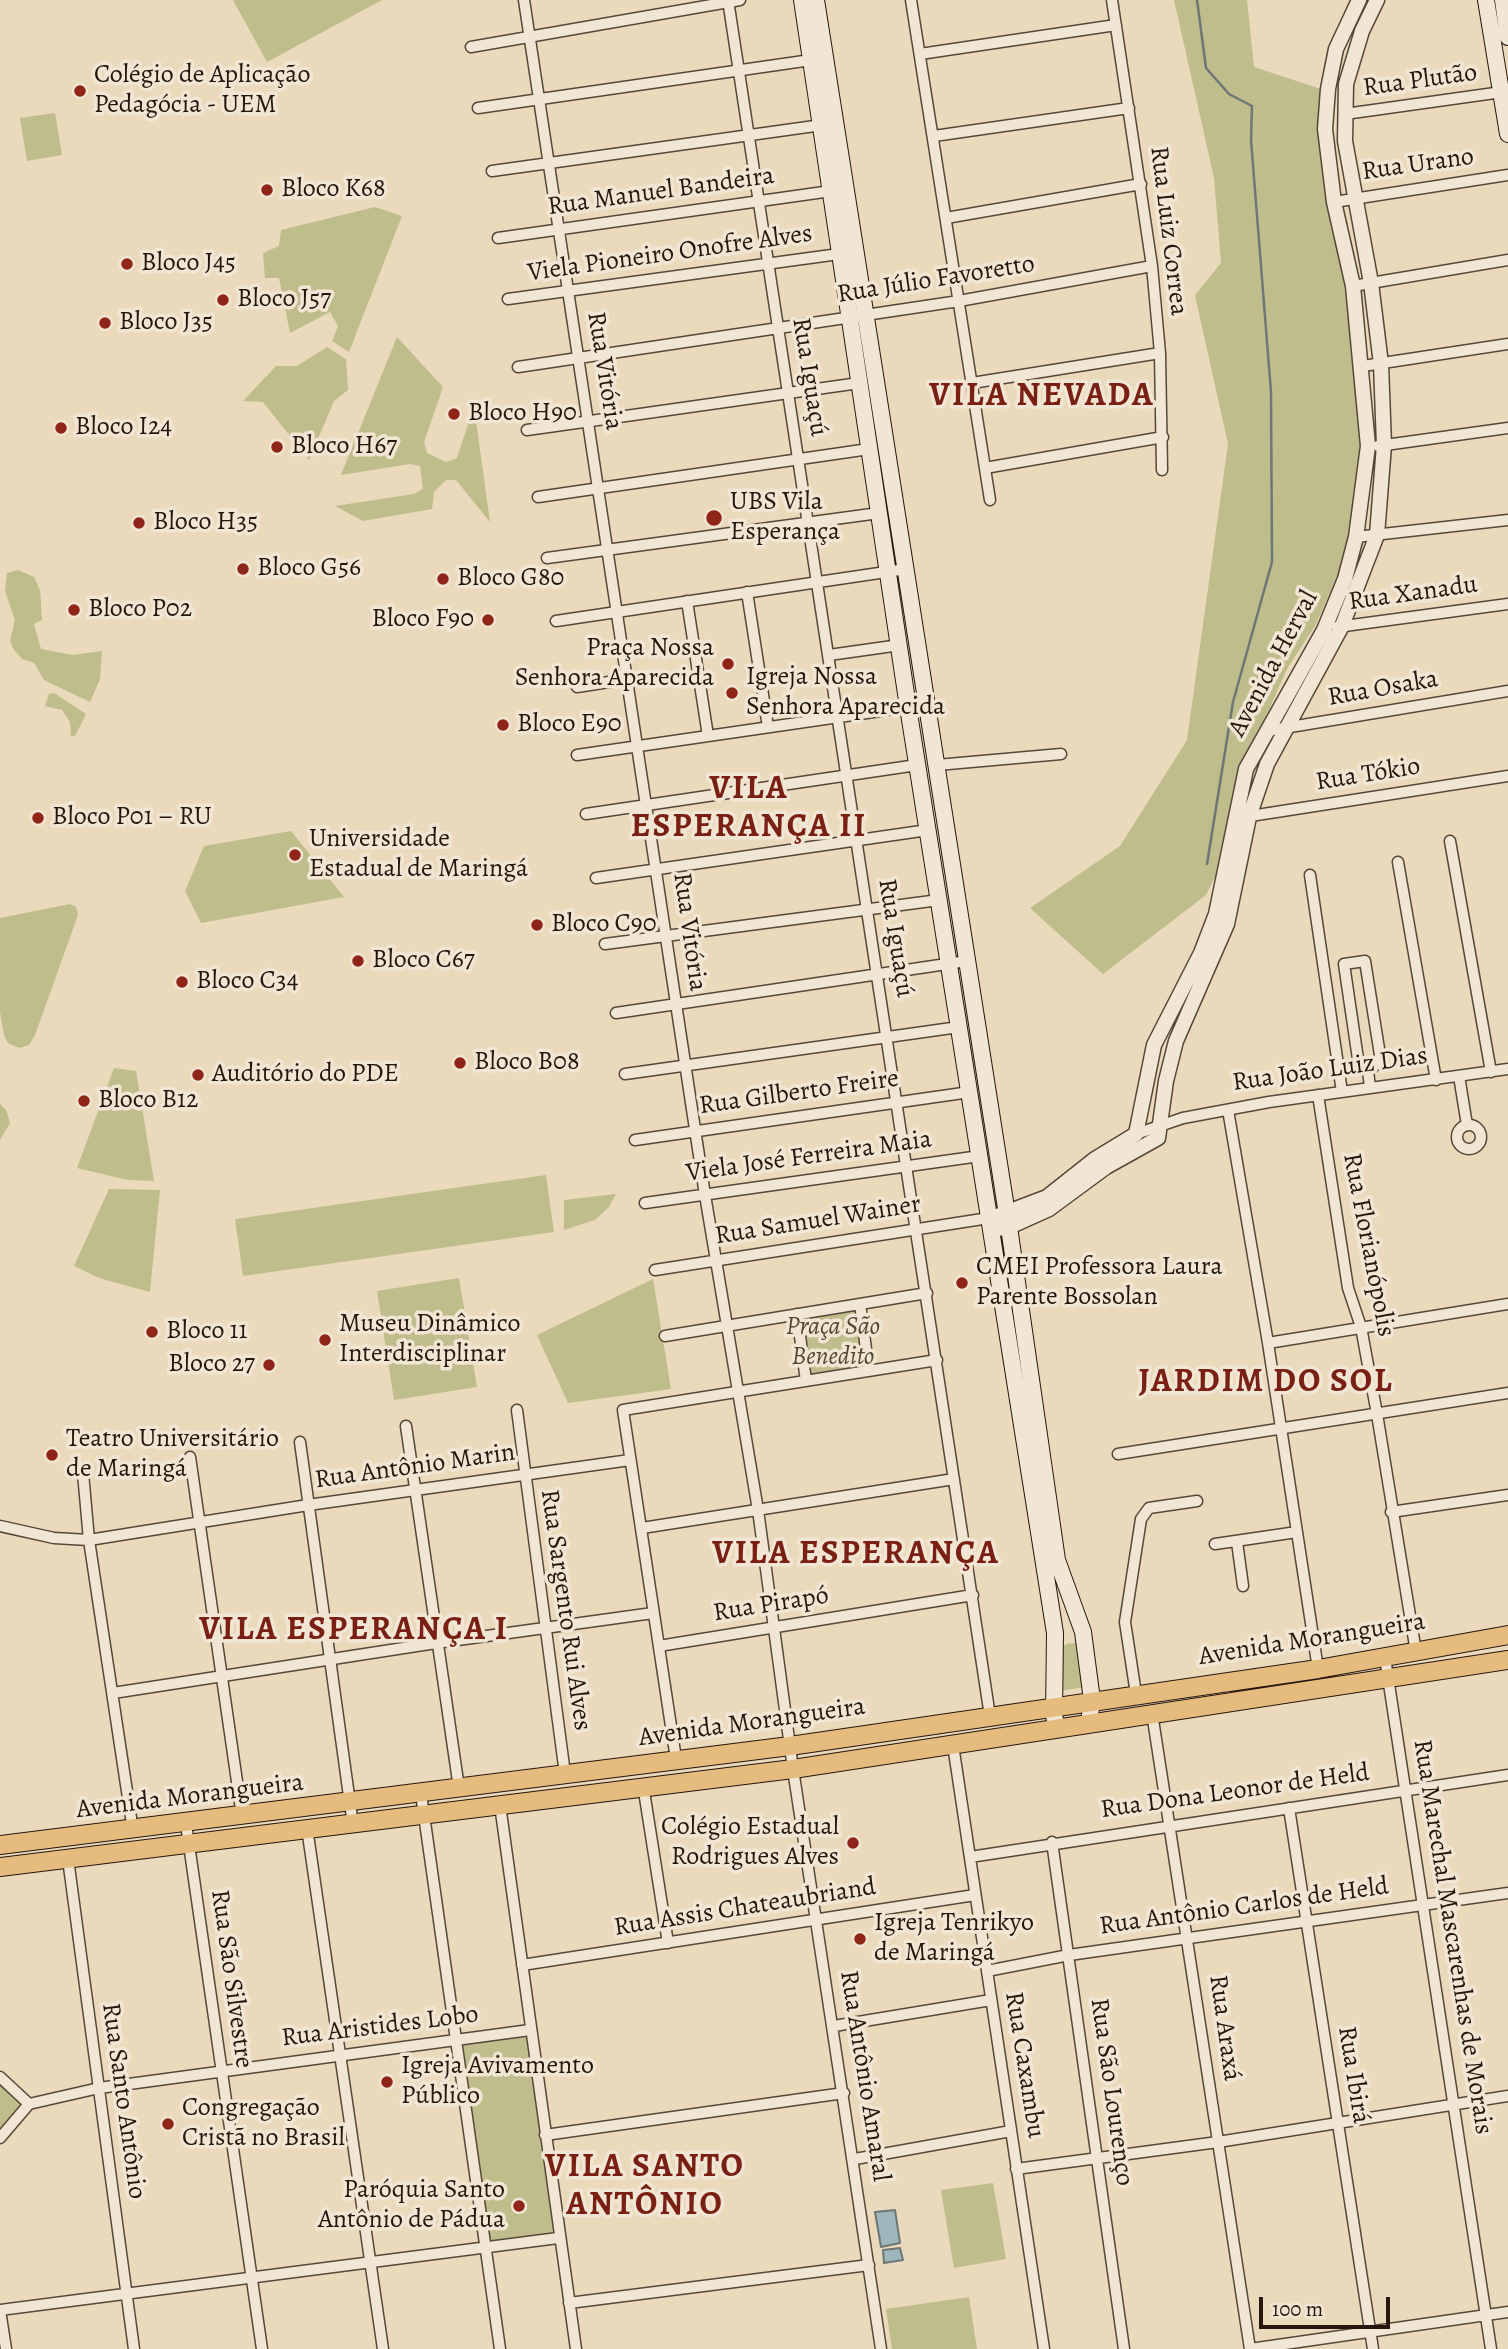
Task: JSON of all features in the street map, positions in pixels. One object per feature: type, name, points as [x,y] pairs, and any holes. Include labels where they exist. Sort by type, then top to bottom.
[{"type":"main road","points":[[802,0],[908,707],[1056,1644],[1054,1706],[1057,1727]]},
{"type":"main road","points":[[816,0],[1008,1221],[1057,1560],[1079,1616],[1085,1644],[1092,1700],[1088,1722]]},
{"type":"main road","points":[[1503,0],[1508,37]]},
{"type":"main road","points":[[1487,6],[1508,134]]},
{"type":"main road","points":[[1028,1461],[1036,1467],[1045,1466]]},
{"type":"main road","name":"Avenida Morangueira","points":[[0,1845],[351,1804],[676,1759],[985,1722],[1054,1706],[1318,1669],[1508,1635]]},
{"type":"main road","points":[[1056,1644],[1073,1638],[1085,1644]]},
{"type":"main road","name":"Avenida Morangueira","points":[[0,1867],[307,1828],[425,1816],[643,1785],[793,1769],[1508,1660]]},
{"type":"street","name":"Rua Vitória","points":[[524,0],[705,1195],[758,1510],[793,1769]]},
{"type":"street","points":[[911,0],[989,500]]},
{"type":"street","name":"Rua Luiz Correa","points":[[1112,0],[1152,266],[1160,353],[1162,470]]},
{"type":"street","name":"Avenida Herval","points":[[1160,1124],[1177,1041],[1227,924],[1246,769],[1324,630],[1345,579],[1356,537],[1368,446],[1363,366],[1353,286],[1334,202],[1325,129],[1328,89],[1336,49],[1359,0]]},
{"type":"street","name":"Avenida Herval","points":[[1136,1134],[1154,1045],[1201,953],[1216,914],[1242,817],[1267,764],[1342,626],[1377,535],[1384,445],[1381,364],[1371,283],[1353,198],[1345,141],[1345,114],[1346,84],[1352,61],[1377,0]]},
{"type":"street","points":[[471,47],[732,1]]},
{"type":"street","name":"Rua Iguaçú","points":[[732,1],[739,71],[973,1595],[985,1722]]},
{"type":"street","points":[[1487,6],[1507,19]]},
{"type":"street","points":[[920,54],[1116,25]]},
{"type":"street","points":[[478,108],[811,60]]},
{"type":"street","name":"Rua Plutão","points":[[1345,114],[1502,92]]},
{"type":"street","points":[[934,136],[1129,108]]},
{"type":"street","points":[[492,171],[822,125]]},
{"type":"street","name":"Rua Urano","points":[[1334,202],[1508,175]]},
{"type":"street","points":[[946,218],[1141,184]]},
{"type":"street","name":"Rua Manuel Bandeira","points":[[498,238],[831,191]]},
{"type":"street","name":"Viela Pioneiro Onofre Alves","points":[[508,299],[839,254]]},
{"type":"street","points":[[1353,286],[1508,260]]},
{"type":"street","name":"Rua Júlio Favoretto","points":[[518,368],[959,301],[1152,266]]},
{"type":"street","points":[[1363,366],[1508,344]]},
{"type":"street","points":[[972,383],[1160,353]]},
{"type":"street","points":[[527,430],[859,383]]},
{"type":"street","points":[[1368,446],[1508,428]]},
{"type":"street","points":[[985,468],[1163,436]]},
{"type":"street","points":[[538,498],[869,449]]},
{"type":"street","points":[[547,558],[879,513]]},
{"type":"street","points":[[1356,537],[1508,520]]},
{"type":"street","points":[[556,621],[906,569]]},
{"type":"street","points":[[747,592],[768,727]]},
{"type":"street","points":[[687,601],[708,736]]},
{"type":"street","name":"Rua Xanadu","points":[[1324,630],[1508,604]]},
{"type":"street","points":[[829,655],[900,645]]},
{"type":"street","points":[[577,687],[628,679]]},
{"type":"street","name":"Rua Osaka","points":[[1266,731],[1508,691]]},
{"type":"street","points":[[577,755],[908,707]]},
{"type":"street","points":[[937,765],[1062,754]]},
{"type":"street","points":[[586,814],[917,765]]},
{"type":"street","name":"Rua Tókio","points":[[1242,817],[1508,776]]},
{"type":"street","points":[[596,878],[928,831]]},
{"type":"street","points":[[1450,841],[1491,1072]]},
{"type":"street","points":[[1398,862],[1436,1080]]},
{"type":"street","points":[[1310,875],[1342,1092]]},
{"type":"street","points":[[606,944],[939,900]]},
{"type":"street","points":[[616,1013],[967,961]]},
{"type":"street","points":[[1368,1071],[1378,1063],[1380,1055],[1365,961],[1343,964],[1358,1059],[1368,1071],[1370,1087]]},
{"type":"street","points":[[625,1074],[959,1027]]},
{"type":"street","name":"Rua João Luiz Dias","points":[[1008,1221],[1047,1197],[1096,1159],[1136,1134],[1160,1124],[1318,1095],[1508,1069]]},
{"type":"street","points":[[1459,1076],[1467,1125]]},
{"type":"street","name":"Rua Gilberto Freire","points":[[635,1140],[970,1092]]},
{"type":"street","name":"Rua Florianópolis","points":[[1318,1095],[1348,1288],[1361,1327],[1416,1651]]},
{"type":"street","points":[[1228,1110],[1268,1343],[1318,1669]]},
{"type":"street","name":"Rua João Luiz Dias","points":[[990,1224],[1049,1209],[1105,1167],[1154,1142],[1160,1134],[1160,1124]]},
{"type":"street","name":"Viela José Ferreira Maia","points":[[645,1203],[980,1156]]},
{"type":"street","name":"Rua Samuel Wainer","points":[[655,1270],[916,1228],[990,1224]]},
{"type":"street","points":[[665,1336],[927,1293]]},
{"type":"street","points":[[860,1304],[869,1371]]},
{"type":"street","points":[[1268,1343],[1508,1304]]},
{"type":"street","points":[[797,1314],[806,1381]]},
{"type":"street","points":[[676,1759],[622,1410],[737,1394],[937,1360]]},
{"type":"street","points":[[1118,1454],[1508,1393]]},
{"type":"street","name":"Rua Sargento Rui Alves","points":[[517,1410],[565,1774]]},
{"type":"street","points":[[405,1426],[459,1788]]},
{"type":"street","points":[[300,1443],[353,1825]]},
{"type":"street","points":[[190,1457],[242,1816]]},
{"type":"street","name":"Rua Antônio Marin","points":[[0,1526],[54,1538],[89,1540],[414,1489],[630,1460]]},
{"type":"street","points":[[83,1473],[89,1540],[133,1831]]},
{"type":"street","points":[[642,1528],[954,1479]]},
{"type":"street","points":[[1391,1511],[1508,1494]]},
{"type":"street","points":[[1136,1695],[1125,1622],[1141,1519],[1149,1508],[1197,1501]]},
{"type":"street","points":[[1215,1544],[1297,1532]]},
{"type":"street","points":[[1237,1542],[1243,1586]]},
{"type":"street","name":"Rua Pirapó","points":[[659,1646],[973,1595]]},
{"type":"street","points":[[113,1693],[436,1643],[653,1613]]},
{"type":"street","name":"Rua Marechal Mascarenhas de Morais","points":[[1385,1658],[1491,2349]]},
{"type":"street","name":"Rua Araxá","points":[[1152,1713],[1250,2349]]},
{"type":"street","name":"Rua Caxambu","points":[[953,1745],[1044,2349]]},
{"type":"street","name":"Rua Antônio Amaral","points":[[793,1769],[855,2159],[881,2349]]},
{"type":"street","name":"Rua Dona Leonor de Held","points":[[970,1857],[1052,1842],[1508,1775]]},
{"type":"street","points":[[643,1785],[668,1943]]},
{"type":"street","points":[[421,1794],[500,2349]]},
{"type":"street","points":[[500,1805],[558,2238],[576,2349]]},
{"type":"street","name":"Rua Ibirá","points":[[1289,1808],[1373,2349]]},
{"type":"street","name":"Rua São Silvestre","points":[[186,1824],[262,2349]]},
{"type":"street","points":[[307,1828],[383,2349]]},
{"type":"street","name":"Rua São Lourenço","points":[[1052,1842],[1124,2349]]},
{"type":"street","name":"Rua Santo Antônio","points":[[68,1859],[134,2349]]},
{"type":"street","name":"Rua Antônio Carlos de Held","points":[[987,1971],[1069,1955],[1508,1893]]},
{"type":"street","name":"Rua Assis Chateaubriand","points":[[522,1965],[975,1895]]},
{"type":"street","points":[[834,2026],[991,2000]]},
{"type":"street","name":"Rua Aristides Lobo","points":[[29,2104],[99,2088],[530,2030]]},
{"type":"street","points":[[0,2077],[29,2104],[0,2138]]},
{"type":"street","points":[[545,2135],[844,2093]]},
{"type":"street","points":[[1016,2169],[1218,2142],[1508,2096]]},
{"type":"street","points":[[855,2159],[1011,2131]]},
{"type":"street","points":[[6,2349],[0,2310],[558,2238]]},
{"type":"street","points":[[569,2303],[869,2265]]},
{"type":"street","points":[[1250,2349],[1508,2312]]},
{"type":"green space","points":[[233,0],[382,0],[267,62]]},
{"type":"green space","points":[[1174,0],[1247,0],[1254,67],[1324,90],[1365,444],[1351,534],[1338,575],[1315,626],[1287,669],[1243,769],[1226,855],[1206,895],[1103,974],[1030,908],[1120,846],[1187,740],[1228,444],[1195,295],[1221,263],[1214,178]]},
{"type":"green space","points":[[55,113],[62,155],[27,161],[20,118]]},
{"type":"green space","points":[[375,207],[402,216],[349,352],[332,341],[338,326],[330,312],[290,333],[279,278],[265,278],[263,253],[279,246],[281,230]]},
{"type":"green space","points":[[397,337],[443,387],[424,442],[427,453],[446,462],[457,458],[474,406],[490,522],[456,480],[446,480],[434,492],[432,509],[363,521],[335,506],[414,494],[423,489],[420,466],[410,464],[341,475]]},
{"type":"green space","points":[[327,347],[346,359],[348,390],[334,401],[309,460],[263,402],[243,401],[276,366],[297,366]]},
{"type":"green space","points":[[18,570],[34,577],[40,590],[42,620],[34,624],[41,649],[72,655],[102,651],[100,679],[90,702],[44,680],[34,663],[22,659],[14,650],[10,641],[15,620],[5,591],[7,573]]},
{"type":"green space","points":[[54,693],[86,714],[75,736],[71,736],[70,722],[62,710],[45,706],[49,694]]},
{"type":"green space","points":[[291,831],[344,897],[201,923],[185,891],[204,846]]},
{"type":"green space","points":[[70,904],[76,907],[78,915],[35,1035],[29,1045],[19,1048],[8,1043],[0,1012],[0,918]]},
{"type":"green space","points":[[114,1068],[136,1071],[154,1181],[128,1180],[77,1168]]},
{"type":"green space","points":[[0,1104],[6,1110],[10,1123],[0,1140]]},
{"type":"green space","points":[[546,1175],[554,1232],[243,1276],[235,1219]]},
{"type":"green space","points":[[109,1189],[160,1190],[150,1292],[99,1278],[74,1266]]},
{"type":"green space","points":[[616,1194],[609,1207],[595,1220],[564,1230],[564,1200]]},
{"type":"green space","points":[[459,1278],[477,1387],[394,1400],[377,1291]]},
{"type":"green space","points":[[653,1279],[671,1389],[568,1403],[537,1335]]},
{"type":"green space","name":"Praça São Benedito","points":[[860,1304],[869,1371],[806,1381],[797,1314]]},
{"type":"green space","points":[[1076,1643],[1085,1687],[1060,1691],[1062,1649],[1066,1644]]},
{"type":"green space","points":[[530,2030],[558,2238],[485,2248],[456,2041]]},
{"type":"green space","points":[[0,2077],[29,2104],[0,2138]]},
{"type":"green space","points":[[993,2183],[1006,2259],[954,2268],[941,2190]]},
{"type":"green space","points":[[969,2297],[977,2349],[892,2349],[886,2309]]},
{"type":"water","points":[[895,2210],[900,2243],[881,2247],[875,2212]]},
{"type":"water","points":[[900,2248],[903,2260],[884,2263],[883,2250]]},
{"type":"waterway","points":[[1197,0],[1206,68],[1229,94],[1252,106],[1251,140],[1271,392],[1272,562],[1233,702],[1207,864]]},
{"type":"place","name":"Colégio de Aplicação Pedagócia - UEM","points":[[80,91]]},
{"type":"place","name":"Bloco K68","points":[[267,190]]},
{"type":"place","name":"Bloco J45","points":[[127,264]]},
{"type":"place","name":"Bloco J57","points":[[223,300]]},
{"type":"place","name":"Bloco J35","points":[[105,323]]},
{"type":"place","name":"Bloco H90","points":[[454,414]]},
{"type":"place","name":"Bloco I24","points":[[61,428]]},
{"type":"place","name":"Bloco H67","points":[[277,447]]},
{"type":"place","name":"UBS Vila Esperança","points":[[714,518]]},
{"type":"place","name":"Bloco H35","points":[[139,523]]},
{"type":"place","name":"Bloco G56","points":[[243,569]]},
{"type":"place","name":"Bloco G80","points":[[443,579]]},
{"type":"place","name":"Bloco P02","points":[[74,610]]},
{"type":"place","name":"Bloco F90","points":[[488,620]]},
{"type":"place","name":"Praça Nossa Senhora Aparecida","points":[[728,664]]},
{"type":"place","name":"Igreja Nossa Senhora Aparecida","points":[[732,693]]},
{"type":"place","name":"Bloco E90","points":[[503,725]]},
{"type":"place","name":"Bloco P01 – RU","points":[[38,818]]},
{"type":"place","name":"Universidade Estadual de Maringá","points":[[295,855]]},
{"type":"place","name":"Bloco C90","points":[[537,925]]},
{"type":"place","name":"Bloco C67","points":[[358,961]]},
{"type":"place","name":"Bloco C34","points":[[182,982]]},
{"type":"place","name":"Bloco B08","points":[[460,1063]]},
{"type":"place","name":"Auditório do PDE","points":[[198,1075]]},
{"type":"place","name":"Bloco B12","points":[[84,1101]]},
{"type":"place","name":"CMEI Professora Laura Parente Bossolan","points":[[962,1283]]},
{"type":"place","name":"Bloco 11","points":[[152,1332]]},
{"type":"place","name":"Museu Dinâmico Interdisciplinar","points":[[325,1340]]},
{"type":"place","name":"Bloco 27","points":[[269,1365]]},
{"type":"place","name":"Teatro Universitário de Maringá","points":[[52,1455]]},
{"type":"place","name":"Colégio Estadual Rodrigues Alves","points":[[853,1843]]},
{"type":"place","name":"Igreja Tenrikyo de Maringá","points":[[860,1939]]},
{"type":"place","name":"Igreja Avivamento Público","points":[[387,2082]]},
{"type":"place","name":"Congregação Cristã no Brasil","points":[[168,2124]]},
{"type":"place","name":"Paróquia Santo Antônio de Pádua","points":[[519,2206]]},
{"type":"district","name":"VILA NEVADA","points":[[1042,397]]},
{"type":"district","name":"VILA ESPERANÇA II","points":[[749,809]]},
{"type":"district","name":"JARDIM DO SOL","points":[[1266,1383]]},
{"type":"district","name":"VILA ESPERANÇA","points":[[856,1555]]},
{"type":"district","name":"VILA ESPERANÇA I","points":[[354,1631]]},
{"type":"district","name":"VILA SANTO ANTÔNIO","points":[[645,2187]]}]
